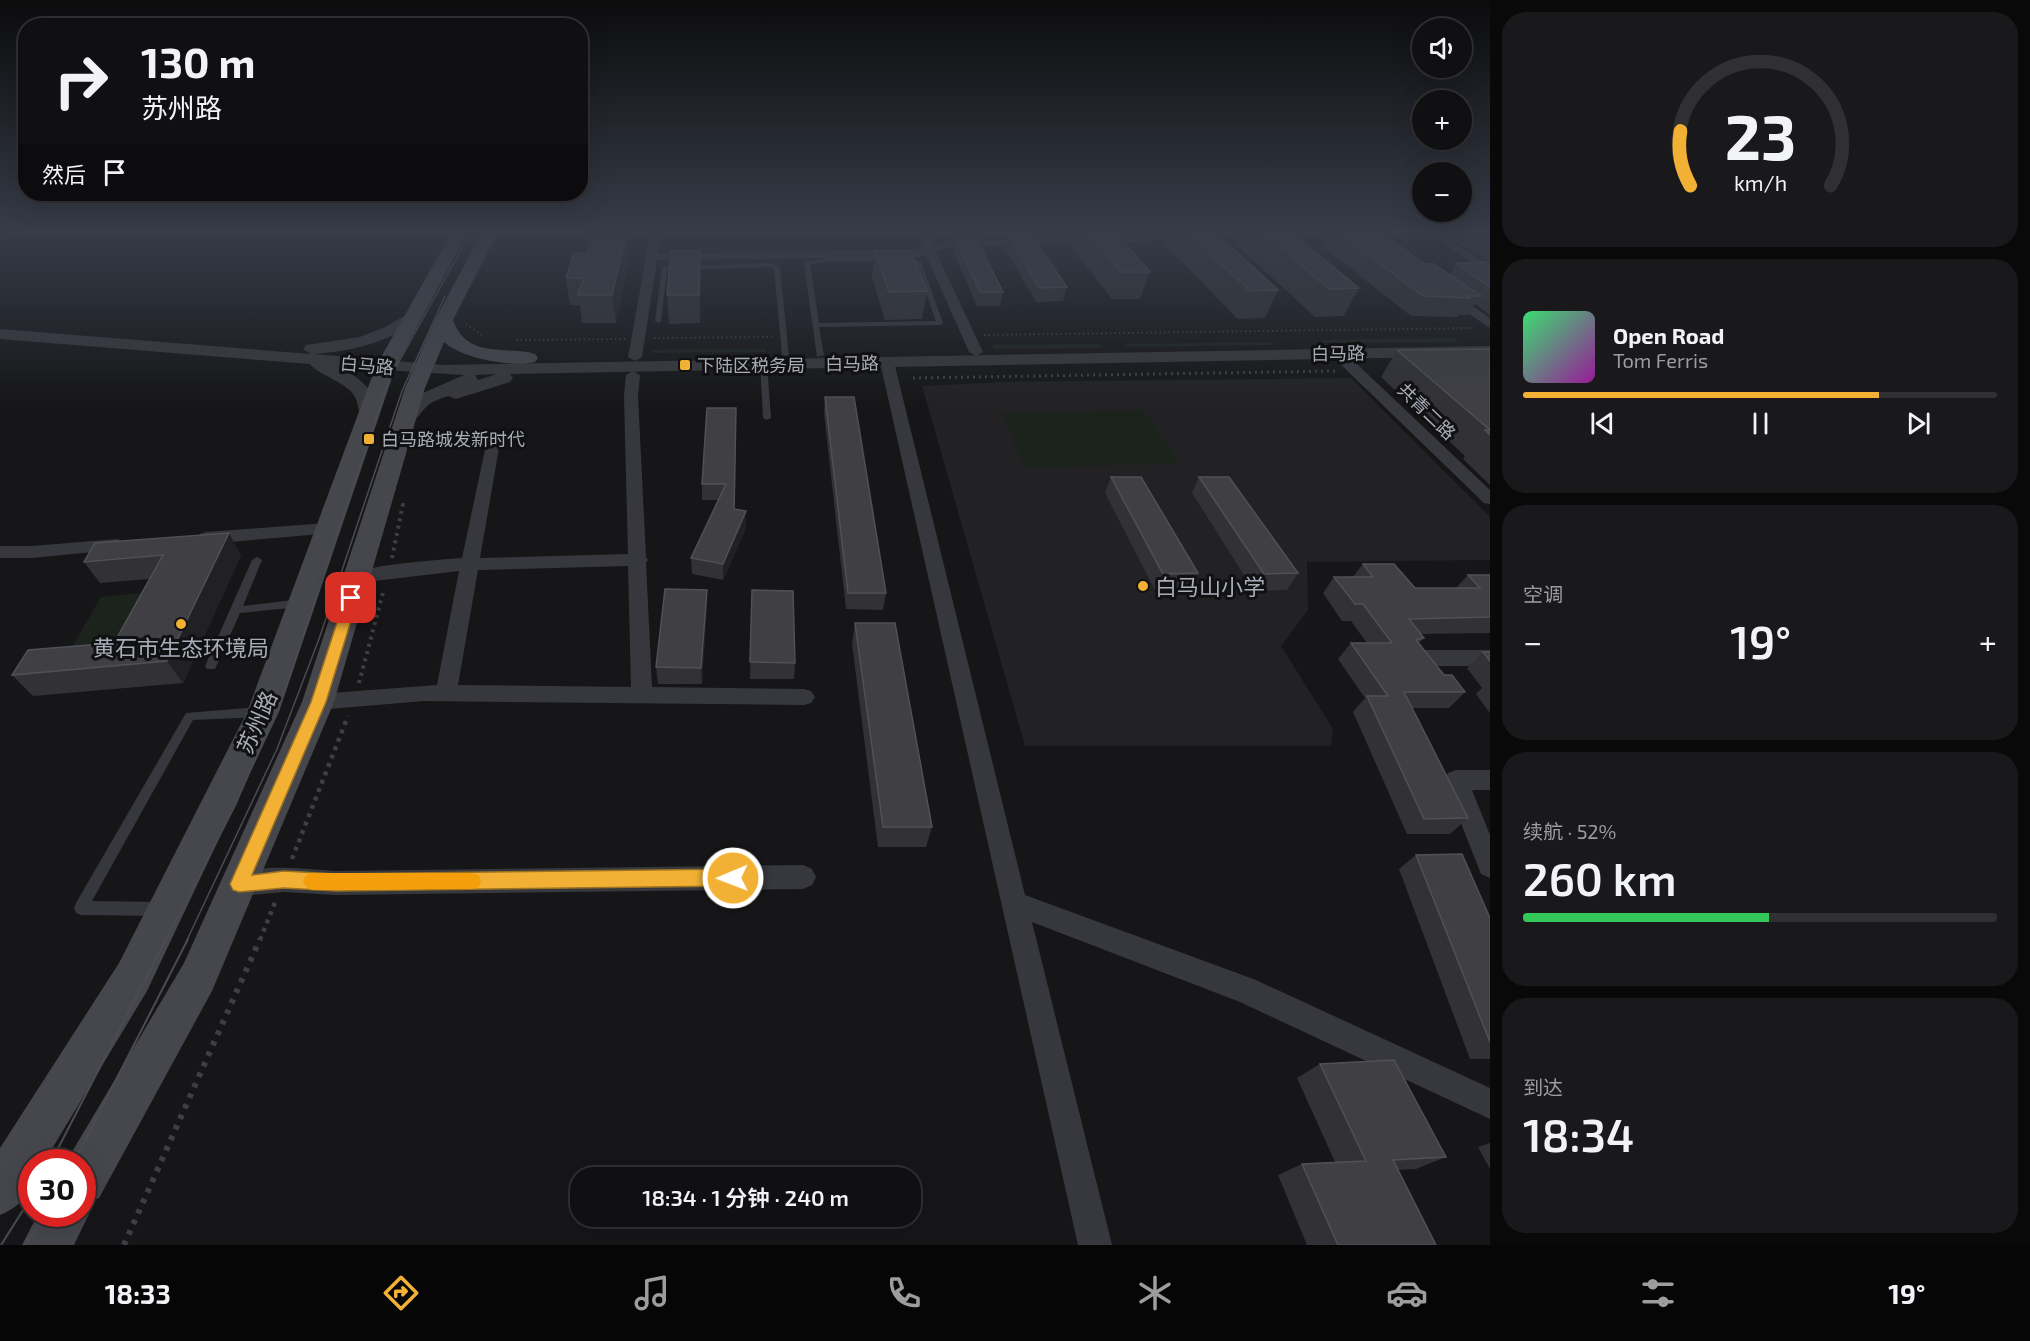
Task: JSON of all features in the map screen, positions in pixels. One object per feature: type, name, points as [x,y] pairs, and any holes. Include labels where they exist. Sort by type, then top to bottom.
[{"type":"main road","name":"苏州路","points":[[96,1157],[198,977],[373,574],[399,436],[415,388],[426,364],[428,318],[439,288]]},
{"type":"main road","name":"苏州路","points":[[0,1191],[133,977],[263,712],[389,362],[428,318],[449,288]]},
{"type":"main road","points":[[428,318],[459,344],[481,352],[535,363]]},
{"type":"main road","points":[[47,1245],[57,1227]]},
{"type":"street","points":[[642,696],[639,560],[631,396],[647,288]]},
{"type":"street","points":[[947,288],[976,352]]},
{"type":"street","points":[[1443,290],[1490,324]]},
{"type":"street","points":[[288,354],[348,345],[428,318]]},
{"type":"street","name":"白马路","points":[[0,325],[288,354]]},
{"type":"street","name":"白马路","points":[[0,334],[426,364],[535,363],[763,368]]},
{"type":"street","name":"白马路","points":[[535,363],[634,366],[786,355],[1490,344]]},
{"type":"street","name":"白马路","points":[[1347,365],[1490,351]]},
{"type":"street","points":[[288,354],[326,367],[351,382],[367,398],[370,414]]},
{"type":"street","points":[[456,393],[490,380],[514,376],[634,366],[763,368],[1347,365],[1490,362]]},
{"type":"street","points":[[406,419],[423,400],[463,381],[535,363]]},
{"type":"street","name":"共青二路","points":[[1347,365],[1490,499]]},
{"type":"street","points":[[888,366],[1095,1245]]},
{"type":"street","points":[[446,694],[491,448]]},
{"type":"street","points":[[186,540],[327,529]]},
{"type":"street","points":[[0,552],[32,552],[139,543]]},
{"type":"street","points":[[373,574],[471,565],[639,560]]},
{"type":"street","points":[[1420,658],[1490,658]]},
{"type":"street","points":[[318,702],[446,694],[804,697]]},
{"type":"street","points":[[1490,780],[1456,780],[1490,866]]},
{"type":"street","points":[[239,884],[284,880],[336,883],[803,877]]},
{"type":"street","points":[[1014,903],[1246,990],[1490,1104]]},
{"type":"lane","points":[[658,321],[662,288]]},
{"type":"lane","points":[[779,288],[786,355]]},
{"type":"lane","points":[[811,288],[820,355]]},
{"type":"lane","points":[[816,325],[940,323],[927,288]]},
{"type":"lane","points":[[763,368],[767,418]]},
{"type":"lane","points":[[211,666],[257,560]]},
{"type":"lane","points":[[236,610],[301,603]]},
{"type":"lane","points":[[166,909],[81,908],[190,716],[263,712]]},
{"type":"path","name":"白马路","points":[[913,378],[1347,365]]},
{"type":"path","points":[[124,1245],[243,981],[356,698],[373,574],[406,492]]},
{"type":"shaded area","points":[[1454,338],[1459,342],[1323,343],[1320,340]]},
{"type":"shaded area","points":[[1272,342],[1275,345],[1128,347],[1125,344]]},
{"type":"shaded area","points":[[1099,344],[1101,348],[994,349],[992,345]]},
{"type":"shaded area","points":[[765,349],[766,352],[651,353],[651,350]]},
{"type":"shaded area","name":"白马山小学","points":[[1351,378],[1490,517],[1490,560],[1307,562],[1308,610],[1281,646],[1333,729],[1331,746],[1025,746],[922,386],[1005,382]]},
{"type":"shaded area","points":[[1144,410],[1180,464],[1025,467],[1001,413]]},
{"type":"shaded area","points":[[159,591],[128,653],[65,659],[101,597]]},
{"type":"building","points":[[580,288],[614,288],[612,295],[578,295]]},
{"type":"building","points":[[668,288],[699,288],[699,295],[667,295]]},
{"type":"building","points":[[888,288],[926,288],[927,291],[889,292]]},
{"type":"building","points":[[978,288],[1001,288],[1003,292],[980,292]]},
{"type":"building","points":[[1247,288],[1278,290],[1250,291]]},
{"type":"building","points":[[1412,288],[1469,288],[1481,296],[1467,296],[1470,298],[1423,296]]},
{"type":"building","points":[[1490,349],[1490,430],[1397,350]]},
{"type":"building","points":[[825,397],[854,397],[886,593],[848,593]]},
{"type":"building","points":[[707,408],[736,408],[734,509],[746,511],[723,564],[691,558],[726,484],[702,484]]},
{"type":"building","points":[[1111,477],[1141,477],[1198,573],[1163,574]]},
{"type":"building","points":[[1199,477],[1229,477],[1298,573],[1264,574]]},
{"type":"building","points":[[229,533],[167,661],[12,675],[28,650],[114,643],[163,555],[84,562],[95,543]]},
{"type":"building","points":[[1363,564],[1394,564],[1415,588],[1480,588],[1468,575],[1490,575],[1490,617],[1409,619],[1424,638],[1416,640],[1444,675],[1452,675],[1465,692],[1404,692],[1468,818],[1424,819],[1367,696],[1388,696],[1351,643],[1392,643],[1363,604],[1355,604],[1334,577],[1373,577]]},
{"type":"building","points":[[665,589],[707,590],[701,668],[656,667]]},
{"type":"building","points":[[752,590],[793,591],[795,663],[750,662]]},
{"type":"building","points":[[855,623],[895,623],[932,827],[883,827]]},
{"type":"building","points":[[1483,652],[1490,652],[1490,661]]},
{"type":"building","points":[[1462,854],[1490,918],[1490,1042],[1416,855]]},
{"type":"building","points":[[1394,1060],[1446,1157],[1393,1160],[1436,1245],[1338,1245],[1302,1164],[1366,1161],[1320,1064]]},
{"type":"tram line","points":[[166,940],[235,806],[285,690],[390,378],[440,288]]},
{"type":"tram line","points":[[187,940],[277,749],[319,639],[402,391],[445,296]]},
{"type":"tram line","points":[[58,1149],[166,939]]},
{"type":"tram line","points":[[81,1149],[188,939]]},
{"type":"tram line","points":[[1,1245],[18,1218]]},
{"type":"tram line","points":[[25,1245],[37,1227]]},
{"type":"slow traffic","points":[[312,881],[336,883],[472,881]]},
{"type":"place","name":"下陆区税务局","points":[[685,365]]},
{"type":"place","name":"白马路城发新时代","points":[[369,439]]},
{"type":"place","name":"白马山小学","points":[[1143,586]]},
{"type":"place","name":"黄石市生态环境局","points":[[181,624]]},
{"type":"route","points":[[351,598],[318,702],[239,884],[284,880],[336,883],[733,878]]}]
